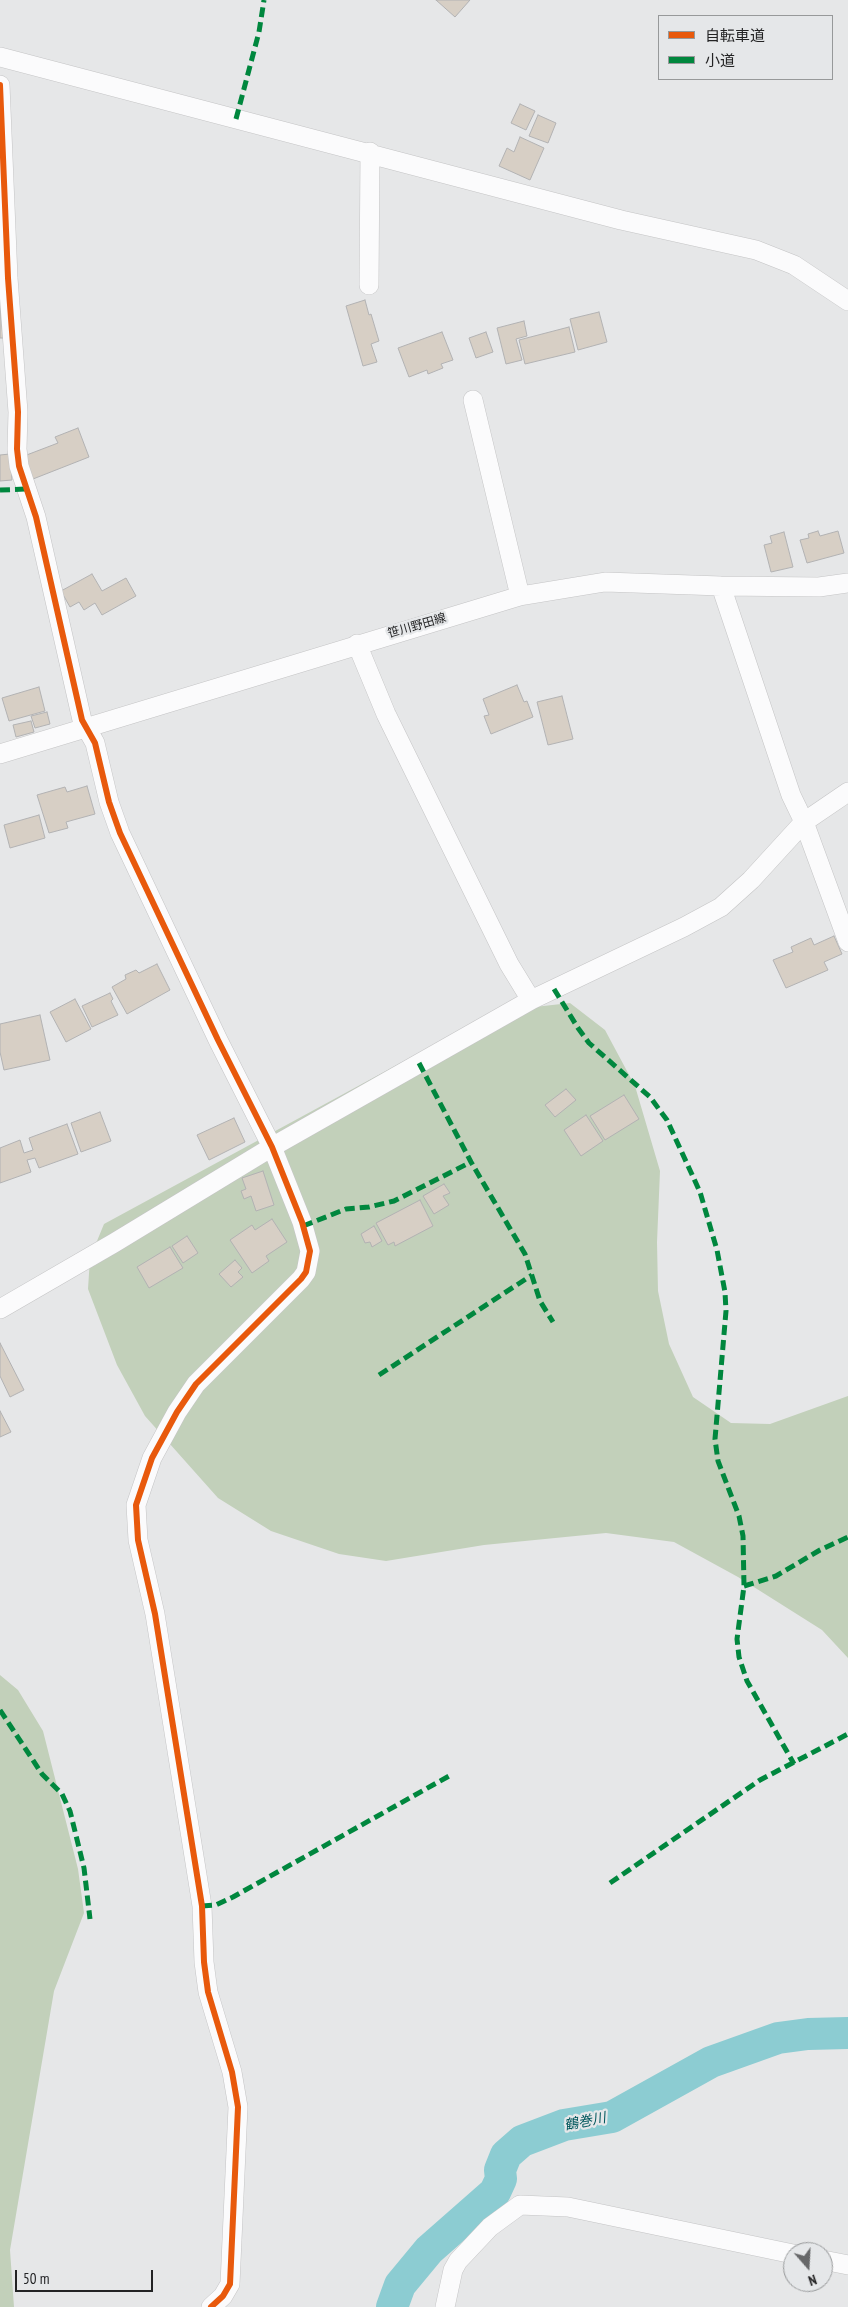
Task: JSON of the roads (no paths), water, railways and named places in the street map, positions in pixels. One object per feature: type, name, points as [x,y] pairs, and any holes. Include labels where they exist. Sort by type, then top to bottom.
[{"type":"street","points":[[0,57],[370,152],[415,166],[630,222],[756,250],[794,266],[848,301]]},
{"type":"street","points":[[0,85],[4,278],[18,412],[17,449],[19,466],[36,517],[82,720],[95,743],[109,802],[120,833],[218,1040],[272,1147],[307,1238],[310,1256],[306,1272],[196,1384],[176,1412],[152,1458],[136,1505],[138,1540],[155,1614],[202,1906],[204,1962],[208,1992],[232,2072],[238,2107],[231,2276],[228,2290],[211,2307]]},
{"type":"street","points":[[369,285],[370,152]]},
{"type":"street","points":[[473,400],[520,596]]},
{"type":"street","name":"笹川野田線","points":[[0,754],[520,596],[605,582],[819,587],[848,582]]},
{"type":"street","points":[[721,586],[791,796],[804,822],[848,942]]},
{"type":"street","points":[[357,644],[386,714],[509,964],[531,1000]]},
{"type":"street","points":[[0,1308],[91,1257],[272,1147],[531,1000],[684,928],[721,907],[751,880],[804,822],[848,792]]},
{"type":"street","points":[[445,2307],[453,2270],[458,2261],[490,2227],[520,2206],[568,2207],[783,2252]]},
{"type":"street","points":[[833,2262],[848,2265]]},
{"type":"waterway","name":"鶴巻川","points":[[392,2307],[400,2285],[429,2250],[495,2192],[501,2179],[500,2170],[506,2155],[522,2141],[564,2125],[612,2117],[711,2062],[778,2038],[808,2034],[848,2033]]}]
